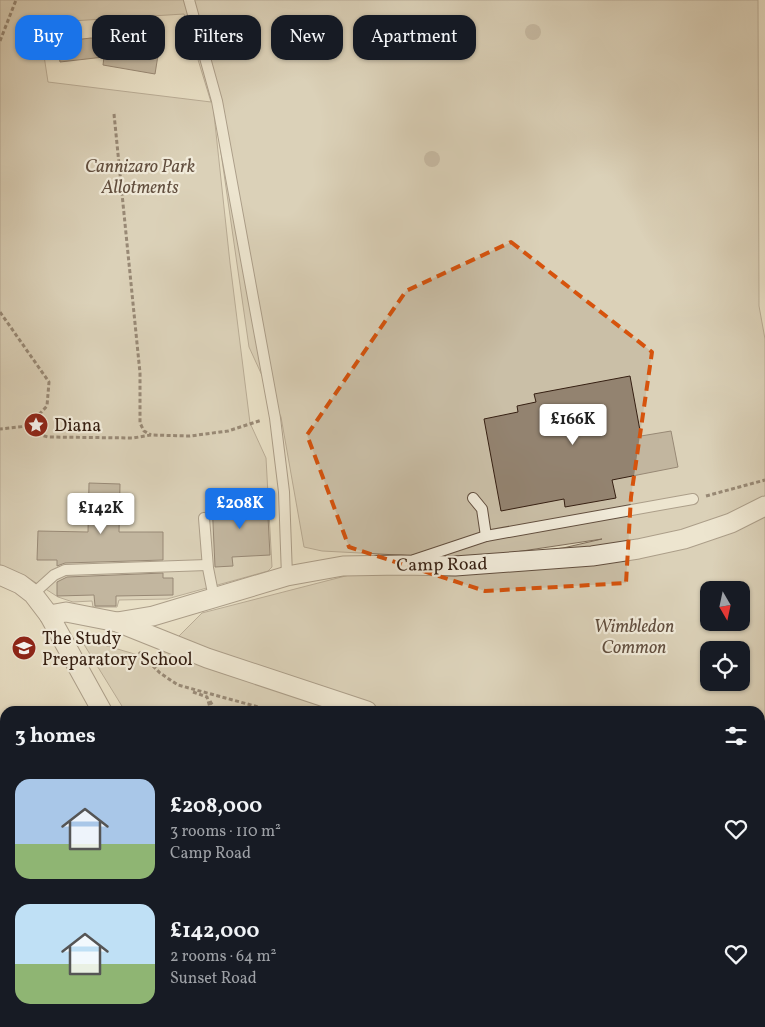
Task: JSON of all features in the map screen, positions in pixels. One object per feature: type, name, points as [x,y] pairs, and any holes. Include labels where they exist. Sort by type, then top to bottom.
[{"type":"street","name":"Camp Road","points":[[121,624],[287,576],[343,566],[401,564],[465,565],[592,556],[638,549],[684,539],[722,526],[765,506]]},
{"type":"street","points":[[0,575],[20,584],[33,594],[49,615],[99,706]]},
{"type":"street","points":[[49,615],[66,612],[121,624],[207,658],[352,706]]},
{"type":"lane","points":[[189,0],[218,101],[232,191],[275,418],[284,492],[287,576]]},
{"type":"lane","points":[[473,498],[482,509],[486,536]]},
{"type":"lane","points":[[401,564],[486,536],[694,499]]},
{"type":"lane","points":[[204,518],[208,565],[214,598]]},
{"type":"lane","points":[[33,594],[54,575],[65,570],[208,565]]},
{"type":"path","points":[[0,41],[16,0]]},
{"type":"path","points":[[114,114],[140,374],[140,423],[144,431],[151,435]]},
{"type":"path","points":[[0,312],[49,382],[47,406],[28,426],[0,429]]},
{"type":"path","points":[[28,426],[33,433],[48,437],[133,438],[151,435],[190,436],[228,431],[275,418]]},
{"type":"path","points":[[694,499],[765,480]]},
{"type":"path","points":[[121,624],[135,647],[160,673],[178,686],[207,697],[213,706]]},
{"type":"path","points":[[178,686],[254,706]]},
{"type":"path","points":[[207,697],[210,706]]},
{"type":"highlighted area","points":[[511,242],[652,352],[631,497],[626,583],[485,591],[349,547],[307,435],[406,291]]},
{"type":"green space","points":[[0,0],[758,0],[759,306],[765,339],[765,706],[122,706],[80,638],[155,660],[202,613],[361,572],[563,548],[602,539],[502,554],[436,557],[322,551],[304,547],[281,417],[249,347],[213,105],[250,423],[266,458],[272,567],[268,571],[167,599],[119,600],[117,607],[93,607],[92,601],[73,602],[58,597],[30,579],[0,565]]},
{"type":"building","points":[[92,38],[92,58],[82,60],[82,39]]},
{"type":"building","points":[[60,60],[78,60],[60,62]]},
{"type":"building","points":[[104,60],[157,60],[155,74],[103,65]]},
{"type":"building","points":[[630,376],[641,436],[671,431],[678,467],[612,480],[616,498],[565,507],[564,499],[501,511],[484,419],[518,412],[517,406],[536,402],[534,394]]},
{"type":"building","points":[[89,483],[120,484],[119,532],[163,532],[163,560],[65,563],[57,566],[57,560],[37,560],[38,531],[88,532]]},
{"type":"building","points":[[267,498],[270,555],[232,557],[233,566],[215,567],[212,501]]},
{"type":"building","points":[[163,573],[163,578],[173,578],[173,595],[116,596],[116,606],[95,606],[94,595],[57,596],[57,582],[67,577]]},
{"type":"place","name":"Diana","points":[[36,425]]},
{"type":"place","name":"The Study Preparatory School","points":[[24,648]]},
{"type":"park label","name":"Cannizaro Park Allotments","points":[[140,176]]},
{"type":"park label","name":"Wimbledon Common","points":[[634,636]]}]
